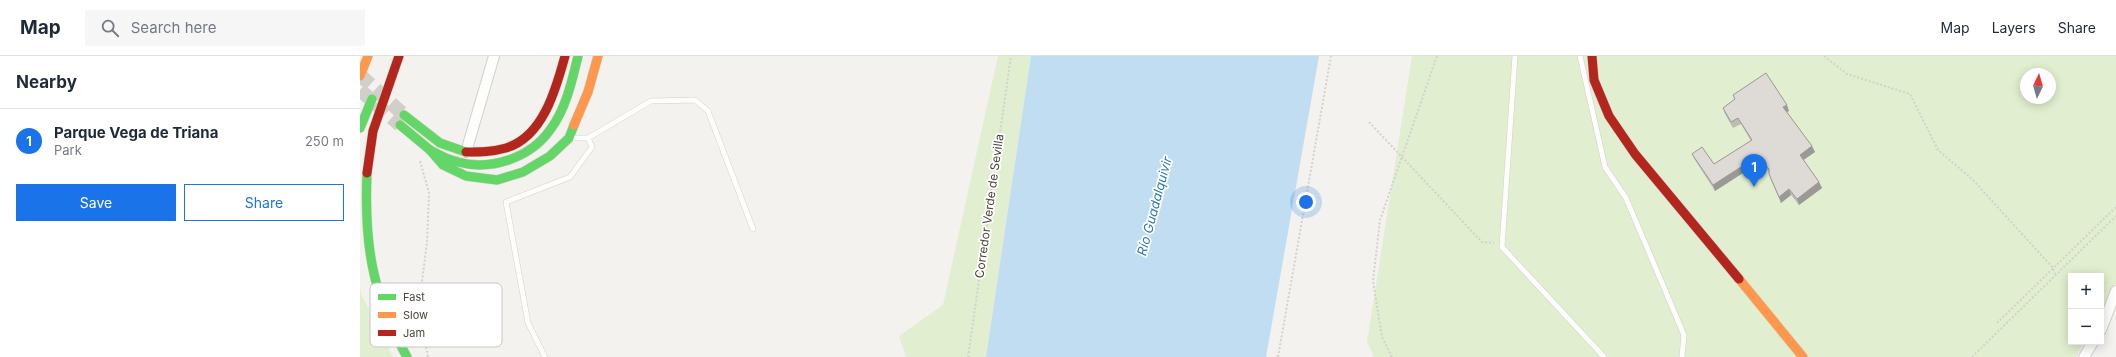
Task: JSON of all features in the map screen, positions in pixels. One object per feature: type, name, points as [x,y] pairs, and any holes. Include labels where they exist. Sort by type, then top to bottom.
[{"type":"main road","points":[[360,76],[368,56]]},
{"type":"main road","points":[[404,115],[440,143],[466,152],[491,152],[507,148],[533,130],[543,117],[558,80],[565,56]]},
{"type":"main road","points":[[430,150],[447,159],[477,164],[498,163],[516,159],[532,150],[546,136],[558,118],[578,56]]},
{"type":"main road","points":[[400,125],[430,150],[443,165],[456,172],[480,179],[497,180],[523,172],[537,166],[569,138],[588,92],[598,56]]},
{"type":"main road","points":[[1592,56],[1594,80],[1609,116],[1635,154],[1803,357]]},
{"type":"main road","points":[[383,73],[397,57]]},
{"type":"main road","points":[[372,283],[366,252],[362,214],[363,189],[370,143],[397,57]]},
{"type":"main road","points":[[360,128],[375,93]]},
{"type":"main road","points":[[401,347],[407,357]]},
{"type":"street","points":[[466,152],[494,56]]},
{"type":"street","points":[[2104,322],[2116,291]]},
{"type":"street","points":[[2084,357],[2091,345]]},
{"type":"lane","points":[[1516,56],[1502,247],[1604,357]]},
{"type":"lane","points":[[1580,56],[1605,167],[1626,198],[1684,335],[1682,357]]},
{"type":"lane","points":[[569,138],[588,138],[651,101],[695,100],[708,111],[753,229]]},
{"type":"lane","points":[[546,357],[528,323],[506,202],[570,177],[592,147],[588,138]]},
{"type":"path","name":"Corredor Verde de Sevilla","points":[[968,357],[1010,56]]},
{"type":"path","points":[[1278,357],[1331,56]]},
{"type":"path","points":[[1392,357],[1382,337],[1373,281],[1380,220],[1436,56]]},
{"type":"path","points":[[1824,56],[1847,74],[1910,94],[1938,150],[1972,179],[2053,268],[2055,274]]},
{"type":"path","points":[[1369,122],[1482,242],[1502,244]]},
{"type":"path","points":[[417,155],[429,193],[428,242],[422,283]]},
{"type":"path","points":[[1996,323],[2116,207]]},
{"type":"path","points":[[1972,357],[2055,274],[2116,216]]},
{"type":"path","points":[[426,347],[428,357]]},
{"type":"green space","points":[[998,56],[1031,56],[986,357],[906,357],[899,336],[943,305]]},
{"type":"green space","points":[[1412,56],[2116,56],[2116,288],[2104,309],[2104,273],[2068,273],[2068,345],[2082,345],[2076,357],[1374,357],[1367,342]]},
{"type":"green space","points":[[360,286],[361,294],[370,312],[370,347],[388,347],[393,357],[360,357]]},
{"type":"water","name":"Río Guadalquivir","points":[[1031,56],[1319,56],[1266,357],[986,357]]},
{"type":"building","points":[[1766,73],[1787,105],[1783,107],[1812,146],[1800,155],[1819,182],[1797,199],[1789,189],[1779,197],[1769,174],[1769,169],[1758,156],[1713,185],[1692,154],[1702,147],[1714,164],[1752,140],[1738,118],[1731,122],[1723,108],[1735,99],[1733,95]]},
{"type":"tunnel","points":[[360,75],[404,115]]},
{"type":"tunnel","points":[[360,90],[400,125]]},
{"type":"traffic: fast","points":[[430,150],[454,161],[483,165],[509,160],[521,155],[542,140],[556,122],[568,94],[578,56]]},
{"type":"traffic: fast","points":[[360,128],[372,99]]},
{"type":"traffic: fast","points":[[404,115],[440,143],[466,152]]},
{"type":"traffic: fast","points":[[400,125],[430,150],[443,165],[466,176],[497,180],[523,172],[550,156],[569,138],[574,125]]},
{"type":"traffic: fast","points":[[367,173],[367,223],[369,246],[376,283]]},
{"type":"traffic: fast","points":[[402,347],[407,357]]},
{"type":"traffic: slow","points":[[360,76],[368,56]]},
{"type":"traffic: slow","points":[[574,125],[588,92],[598,56]]},
{"type":"traffic: slow","points":[[1739,279],[1803,357]]},
{"type":"traffic: jam","points":[[367,173],[373,131],[399,56]]},
{"type":"traffic: jam","points":[[466,152],[481,152],[506,148],[519,142],[530,134],[539,123],[552,97],[565,56]]},
{"type":"traffic: jam","points":[[1592,56],[1594,80],[1609,116],[1635,154],[1739,279]]},
{"type":"place","name":"Parque Vega de Triana","points":[[1754,187]]}]
